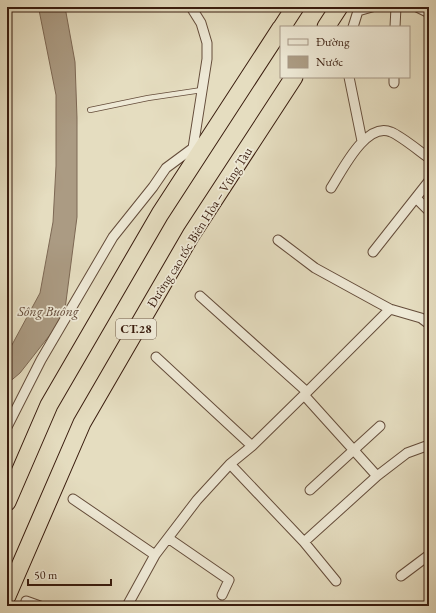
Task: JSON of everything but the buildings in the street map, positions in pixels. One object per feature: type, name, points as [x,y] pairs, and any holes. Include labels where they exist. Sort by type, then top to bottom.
[{"type":"highway","name":"CT.28","points":[[282,26],[294,7]]},
{"type":"highway","points":[[327,26],[339,7]]},
{"type":"highway","name":"CT.28","points":[[7,502],[49,405],[160,214],[280,29]]},
{"type":"highway","name":"Đường cao tốc Biên Hòa – Vũng Tàu","points":[[7,596],[82,424],[191,235],[293,78]]},
{"type":"street","points":[[7,427],[41,360],[113,237],[153,187],[166,168],[193,148],[203,90],[207,59],[207,43],[201,23],[191,7]]},
{"type":"street","points":[[352,26],[358,11],[372,7]]},
{"type":"street","points":[[395,26],[396,7]]},
{"type":"street","points":[[417,7],[429,13]]},
{"type":"street","points":[[349,78],[362,140]]},
{"type":"street","points":[[331,188],[362,140],[372,133],[382,130],[392,132],[429,158]]},
{"type":"street","points":[[373,252],[429,181]]},
{"type":"street","points":[[416,198],[429,211]]},
{"type":"street","points":[[278,240],[315,268],[390,309],[421,318],[429,324]]},
{"type":"street","points":[[200,296],[305,394],[377,476]]},
{"type":"street","points":[[127,606],[155,555],[197,500],[230,464],[252,446],[390,309]]},
{"type":"street","points":[[156,357],[252,446]]},
{"type":"street","points":[[310,490],[380,426]]},
{"type":"street","points":[[304,542],[377,476],[407,453],[429,445]]},
{"type":"street","points":[[230,464],[304,542],[336,580]]},
{"type":"street","points":[[73,499],[155,555]]},
{"type":"street","points":[[168,538],[229,580],[222,595]]},
{"type":"street","points":[[401,576],[429,555]]},
{"type":"street","points":[[26,601],[40,606]]},
{"type":"lane","points":[[90,110],[148,98],[203,90]]},
{"type":"water","name":"Sông Buông","points":[[35,7],[65,7],[75,62],[77,118],[77,217],[64,317],[20,373],[7,384],[7,354],[40,293],[53,222],[56,166],[56,95],[39,10]]}]
